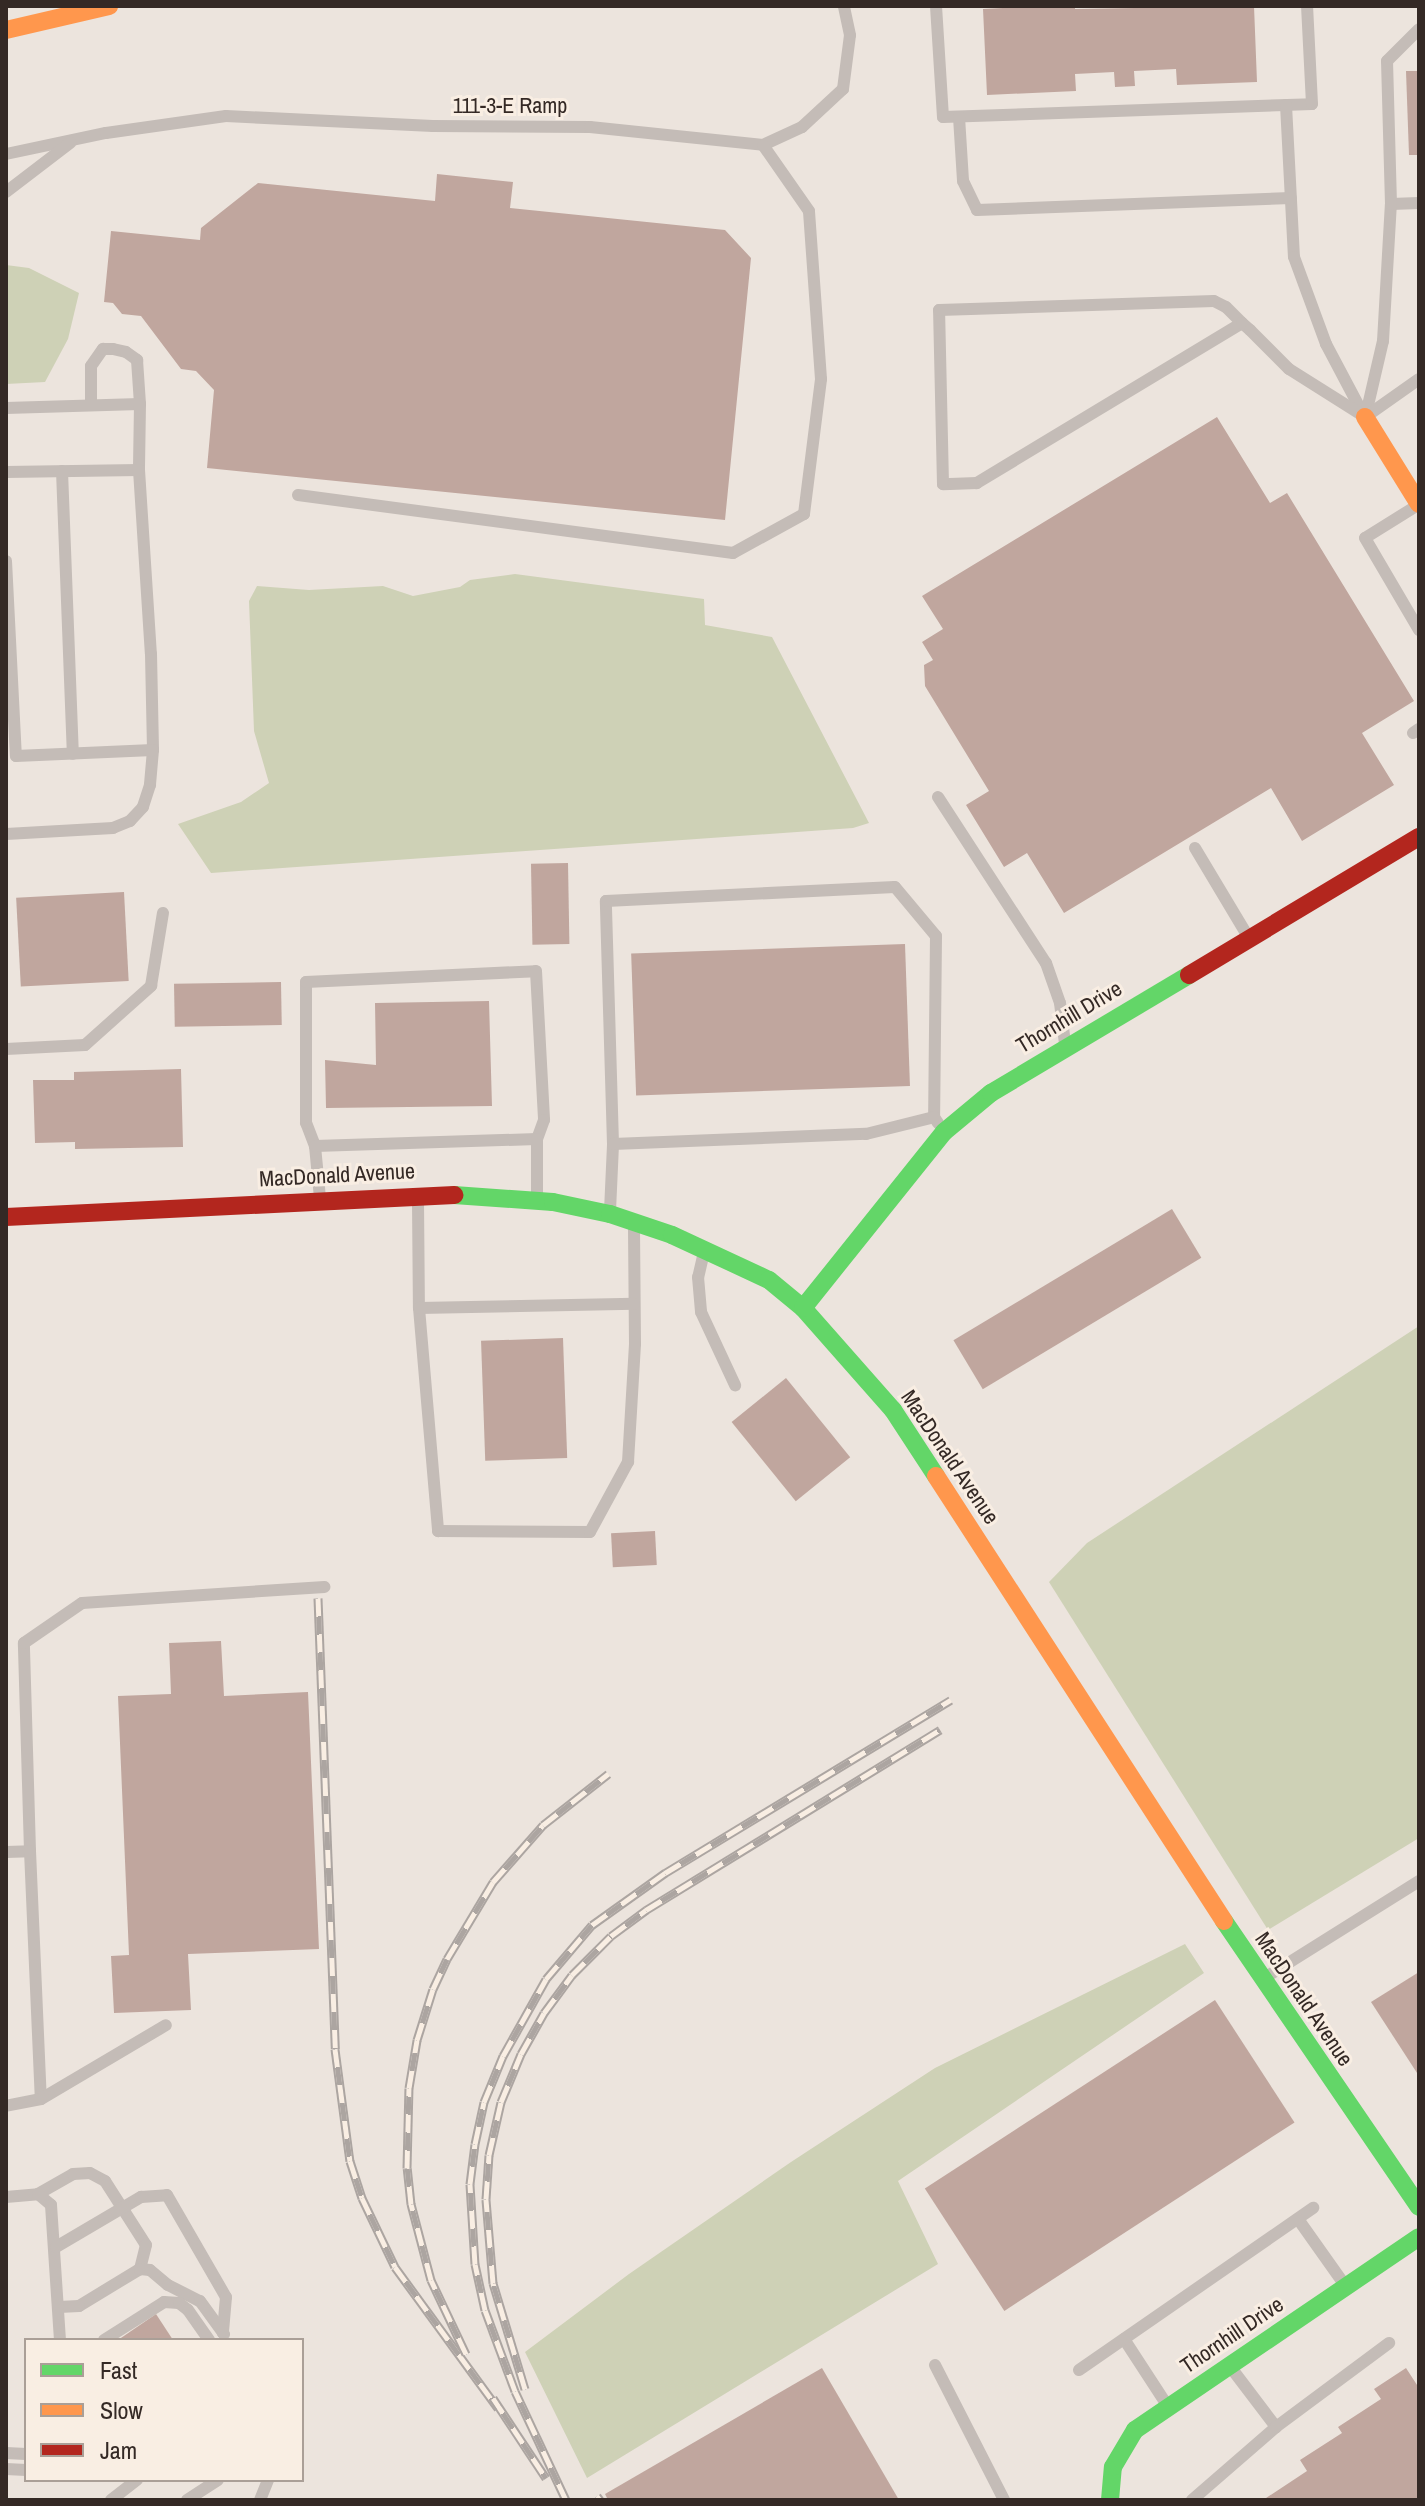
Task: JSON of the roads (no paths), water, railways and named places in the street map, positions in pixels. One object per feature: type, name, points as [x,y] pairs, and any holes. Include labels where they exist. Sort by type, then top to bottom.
[{"type":"main road","points":[[6,30],[109,6]]},
{"type":"main road","points":[[1365,417],[1419,504]]},
{"type":"main road","name":"Thornhill Drive","points":[[803,1308],[939,1125],[1419,837]]},
{"type":"main road","name":"MacDonald Avenue","points":[[6,1217],[418,1194],[476,1194],[537,1200],[610,1214],[705,1249],[769,1280],[803,1308],[893,1410],[1262,1980],[1419,2207]]},
{"type":"main road","name":"Thornhill Drive","points":[[1110,2500],[1113,2467],[1135,2430],[1419,2237]]},
{"type":"lane","points":[[298,495],[733,553],[804,514],[821,379],[809,211],[763,145],[802,127],[843,89],[850,35],[844,6]]},
{"type":"lane","points":[[936,6],[943,117],[1312,104],[1307,6]]},
{"type":"lane","points":[[1365,417],[1383,341],[1391,204],[1387,61],[1419,29]]},
{"type":"lane","points":[[1286,105],[1294,257],[1326,344],[1365,417]]},
{"type":"lane","name":"111-3-E Ramp","points":[[6,154],[226,116],[433,126],[590,127],[763,145]]},
{"type":"lane","points":[[959,117],[963,181],[977,210],[1291,198]]},
{"type":"lane","points":[[6,192],[75,140]]},
{"type":"lane","points":[[1391,204],[1419,203]]},
{"type":"lane","points":[[1242,323],[977,483],[943,484],[939,310],[1190,299],[1214,301],[1242,323],[1289,369],[1365,417]]},
{"type":"lane","points":[[6,834],[113,828],[130,821],[143,807],[150,785],[153,750],[151,654],[139,470],[137,360],[126,352],[103,349],[91,366],[91,404]]},
{"type":"lane","points":[[1365,417],[1419,379]]},
{"type":"lane","points":[[6,408],[140,404]]},
{"type":"lane","points":[[6,472],[139,470]]},
{"type":"lane","points":[[62,471],[73,754]]},
{"type":"lane","points":[[1419,504],[1365,538],[1419,630]]},
{"type":"lane","points":[[6,561],[16,756],[153,750]]},
{"type":"lane","points":[[938,797],[1046,963],[1060,1003],[1065,1047]]},
{"type":"lane","points":[[1195,848],[1249,938]]},
{"type":"lane","points":[[610,1214],[613,1144],[606,901],[895,887],[936,936],[939,1125],[866,1134],[613,1144]]},
{"type":"lane","points":[[6,1049],[85,1045],[151,986],[163,913]]},
{"type":"lane","points":[[320,1200],[315,1146],[306,1123],[306,982],[536,971],[544,1120],[537,1139],[537,1200]]},
{"type":"lane","points":[[315,1146],[537,1139]]},
{"type":"lane","points":[[418,1194],[419,1308],[438,1531],[590,1532],[628,1462],[634,1222]]},
{"type":"lane","points":[[705,1249],[698,1277],[701,1312],[735,1385]]},
{"type":"lane","points":[[419,1308],[634,1304]]},
{"type":"lane","points":[[41,2099],[24,1643],[82,1603],[324,1587]]},
{"type":"lane","points":[[6,1852],[30,1851]]},
{"type":"lane","points":[[1262,1980],[1419,1881]]},
{"type":"lane","points":[[6,2106],[41,2099],[166,2025]]},
{"type":"lane","points":[[6,2197],[38,2194],[73,2174],[90,2173],[105,2181],[146,2245],[140,2269]]},
{"type":"lane","points":[[38,2194],[51,2205],[60,2338]]},
{"type":"lane","points":[[56,2247],[141,2197],[167,2195],[226,2297],[226,2337]]},
{"type":"lane","points":[[1079,2370],[1313,2208]]},
{"type":"lane","points":[[1298,2219],[1345,2287]]},
{"type":"lane","points":[[59,2307],[79,2306],[140,2269],[150,2270],[168,2285],[200,2301],[226,2337]]},
{"type":"lane","points":[[107,2338],[164,2302],[179,2303],[188,2310],[208,2338]]},
{"type":"lane","points":[[1124,2339],[1168,2408]]},
{"type":"lane","points":[[1192,2500],[1276,2427],[1389,2343]]},
{"type":"lane","points":[[935,2365],[1004,2500]]},
{"type":"lane","points":[[1230,2366],[1276,2427]]},
{"type":"lane","points":[[111,2500],[134,2482]]},
{"type":"lane","points":[[187,2500],[215,2482]]},
{"type":"railway","points":[[318,1598],[335,2049],[350,2161],[362,2198],[395,2267],[498,2408]]},
{"type":"railway","points":[[566,2500],[515,2391],[485,2310],[475,2264],[470,2184],[475,2144],[484,2102],[503,2056],[546,1979],[592,1925],[665,1873],[951,1700]]},
{"type":"railway","points":[[525,2389],[493,2283],[486,2199],[489,2155],[501,2102],[521,2054],[544,2013],[572,1975],[611,1936],[646,1910],[940,1730]]},
{"type":"railway","points":[[466,2354],[431,2280],[411,2204],[407,2168],[409,2088],[417,2040],[433,1989],[447,1959],[493,1882],[543,1825],[608,1774]]},
{"type":"railway","points":[[493,2398],[546,2478]]},
{"type":"railway","points":[[597,2496],[600,2500]]}]
